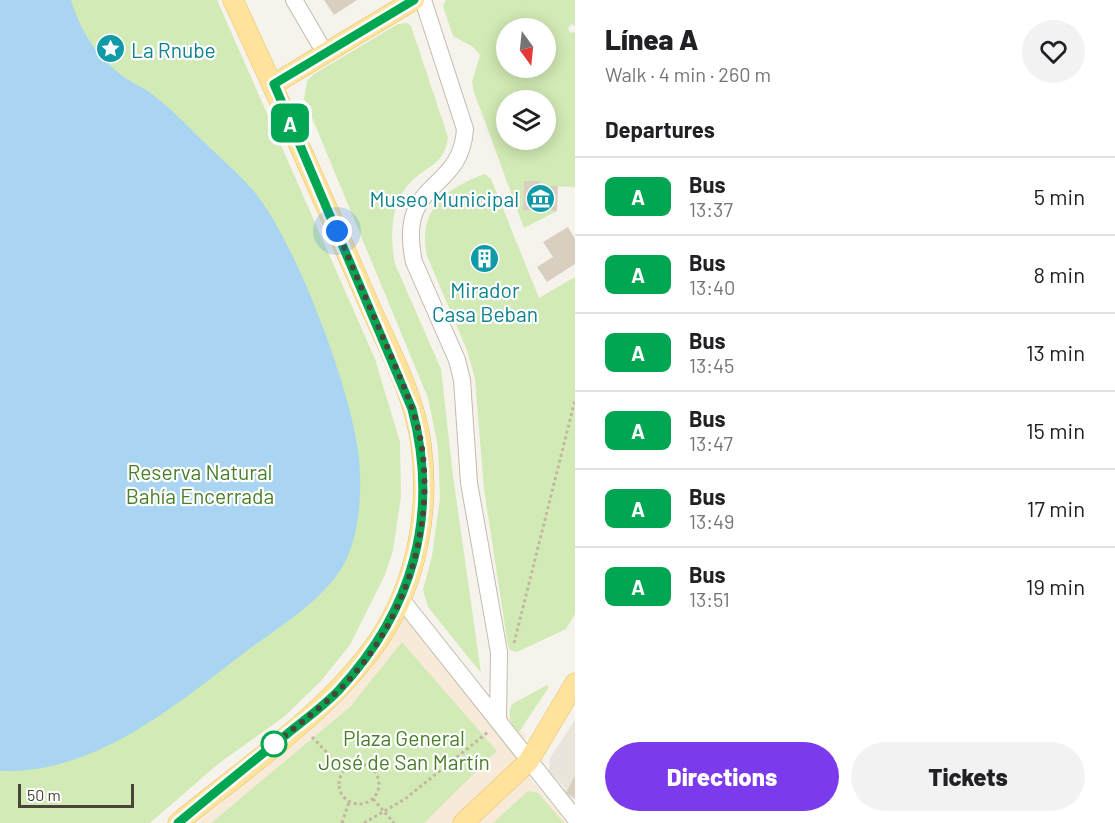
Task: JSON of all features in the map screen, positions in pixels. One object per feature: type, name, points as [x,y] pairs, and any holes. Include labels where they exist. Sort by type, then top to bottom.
[{"type":"main road","points":[[178,823],[338,692],[381,636],[401,599],[419,542],[423,507],[421,443],[401,378],[274,84],[233,0]]},
{"type":"main road","points":[[274,84],[414,0]]},
{"type":"main road","points":[[463,823],[528,762],[575,683]]},
{"type":"street","points":[[294,0],[325,53]]},
{"type":"street","points":[[423,0],[462,114],[464,143],[457,162],[426,192],[415,209],[411,220],[411,247],[414,262],[457,360],[462,380],[469,483],[499,652],[498,721]]},
{"type":"street","points":[[401,599],[528,762],[575,818]]},
{"type":"path","points":[[311,735],[344,770]]},
{"type":"path","points":[[362,764],[373,770],[378,781],[373,799],[362,804],[349,802],[339,788],[339,781],[344,770],[362,764]]},
{"type":"path","points":[[373,799],[393,823]]},
{"type":"path","points":[[342,823],[349,802]]},
{"type":"shaded area","name":"Plaza General José de San Martín","points":[[397,595],[525,735],[530,779],[567,823],[199,823],[368,671]]},
{"type":"shaded area","points":[[575,720],[575,800],[563,793],[565,788],[549,771],[550,758]]},
{"type":"green space","name":"Reserva Natural Bahía Encerrada","points":[[0,0],[217,0],[375,359],[400,442],[401,496],[393,550],[385,575],[350,645],[320,682],[285,716],[218,764],[150,823],[0,823]]},
{"type":"green space","points":[[446,0],[575,0],[575,26],[571,24],[568,28],[570,33],[575,32],[575,187],[540,186],[540,181],[524,181],[523,210],[557,211],[524,228],[474,92],[472,82],[480,55],[473,47],[453,36],[443,6]]},
{"type":"green space","points":[[408,23],[411,26],[448,137],[443,154],[433,165],[414,179],[401,195],[394,213],[393,254],[395,264],[441,369],[453,476],[481,673],[428,607],[423,590],[432,556],[440,498],[438,447],[428,398],[304,98],[307,81],[314,74],[398,24]]},
{"type":"green space","points":[[485,174],[491,179],[539,298],[575,277],[575,614],[566,629],[517,652],[510,650],[508,646],[484,489],[475,379],[467,350],[427,256],[425,240],[426,226],[437,203],[458,186]]},
{"type":"green space","name":"Plaza General José de San Martín","points":[[402,642],[497,751],[424,823],[211,823],[350,707]]},
{"type":"green space","points":[[547,685],[549,687],[519,732],[510,719],[512,704]]},
{"type":"green space","points":[[528,791],[538,793],[564,823],[493,823]]},
{"type":"water","name":"Reserva Natural Bahía Encerrada","points":[[0,0],[71,0],[80,24],[101,56],[119,73],[164,103],[251,188],[268,211],[285,241],[334,357],[354,430],[359,458],[360,484],[357,526],[344,564],[325,589],[300,612],[192,693],[133,732],[102,749],[69,761],[36,769],[0,771]]},
{"type":"building","points":[[324,0],[357,0],[334,15]]},
{"type":"building","name":"Museo Municipal","points":[[524,181],[540,181],[540,186],[558,186],[557,211],[523,210]]},
{"type":"building","points":[[568,227],[575,239],[575,264],[547,282],[537,267],[553,257],[543,242]]},
{"type":"building","name":"Mirador Casa Beban","points":[[485,248],[493,251],[496,259],[493,267],[485,270],[477,267],[474,259],[477,251]]},
{"type":"building","points":[[575,775],[575,798],[566,793]]},
{"type":"bus line","name":"A","points":[[178,823],[338,692],[381,636],[401,599],[419,542],[423,507],[423,474],[421,443],[412,409],[401,378],[274,84],[414,0]]},
{"type":"place","name":"La Rnube","points":[[110,49]]},
{"type":"place","name":"Museo Municipal","points":[[540,198]]},
{"type":"place","name":"Mirador Casa Beban","points":[[485,258]]},
{"type":"route","points":[[274,744],[267,750],[338,692],[361,664],[381,636],[401,599],[419,542],[423,507],[421,443],[401,378],[337,231]]}]
